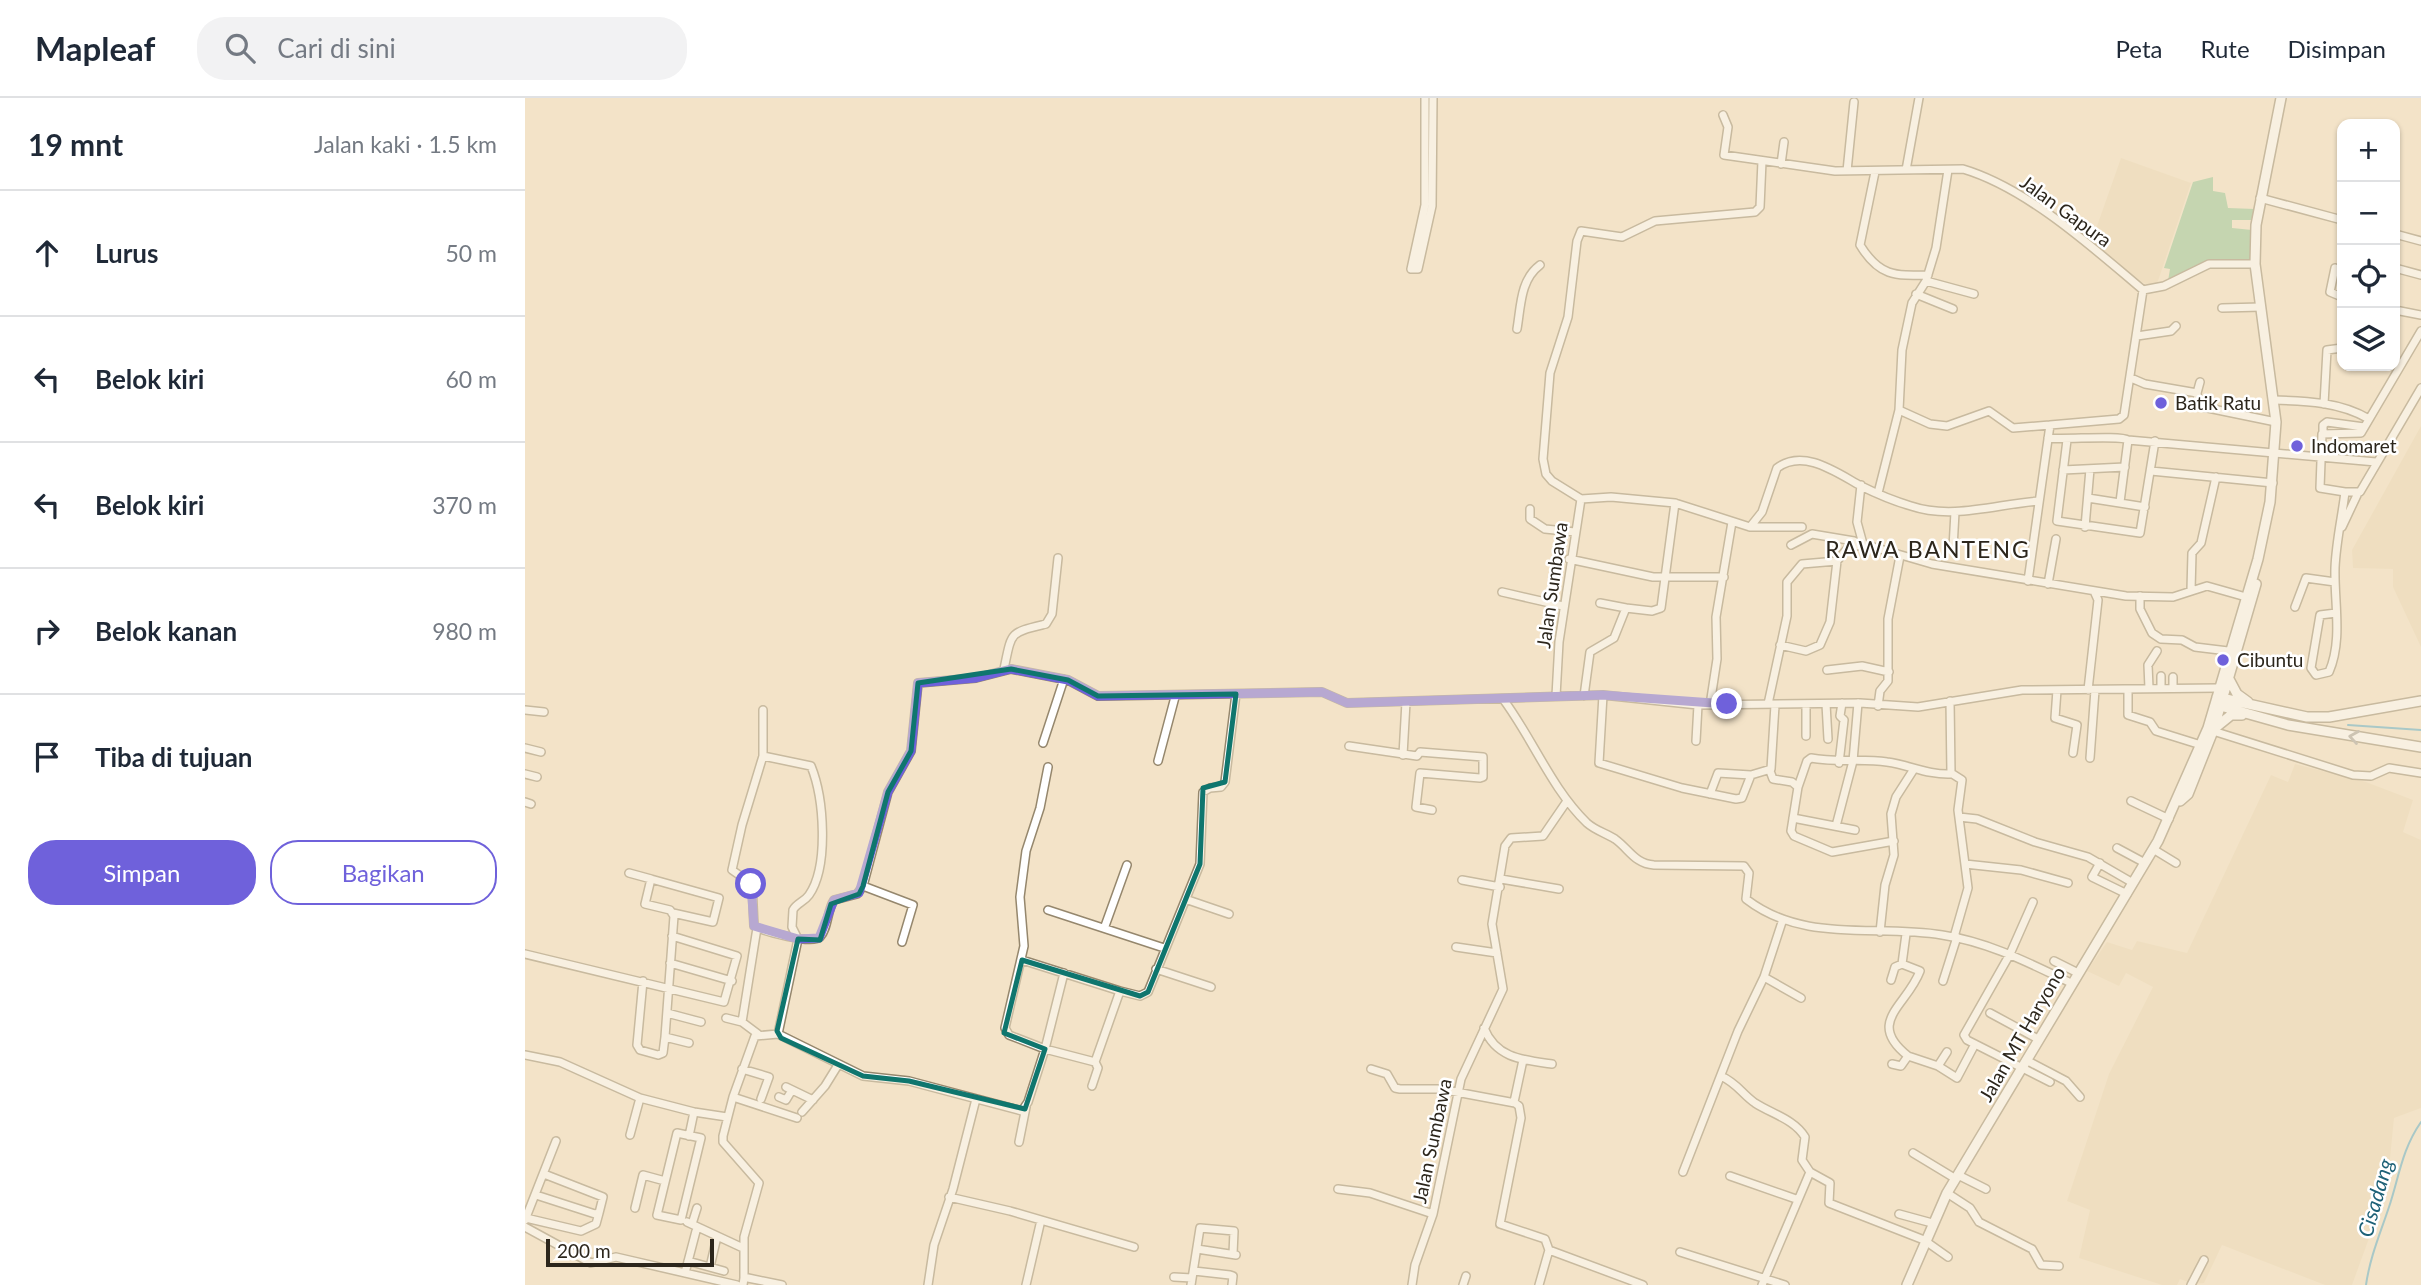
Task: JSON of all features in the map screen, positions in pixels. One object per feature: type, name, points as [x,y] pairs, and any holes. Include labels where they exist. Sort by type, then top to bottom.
[{"type":"main road","name":"Jalan MT Haryono","points":[[2176,804],[2188,794],[2213,731],[2228,651],[2258,559],[2273,483],[2276,422],[2256,264],[2256,225],[2281,98]]},
{"type":"main road","name":"Jalan MT Haryono","points":[[1907,1285],[1924,1240],[1947,1193],[2127,894],[2169,819],[2228,673],[2257,580],[2258,559]]},
{"type":"main road","points":[[2228,673],[2231,687],[2255,712]]},
{"type":"main road","points":[[2218,699],[2288,725],[2421,747]]},
{"type":"main road","points":[[2213,731],[2222,720],[2231,715],[2255,712],[2329,717],[2421,701]]},
{"type":"street","points":[[1425,98],[1429,156]]},
{"type":"street","points":[[1415,269],[1428,206],[1433,98]]},
{"type":"street","points":[[1906,170],[1919,98]]},
{"type":"street","points":[[1847,171],[1854,102]]},
{"type":"street","name":"Jalan Gapura","points":[[1723,115],[1728,127],[1724,155],[1799,168],[1875,172],[1948,170],[1976,173],[2014,191],[2143,290]]},
{"type":"street","points":[[1781,163],[1784,142]]},
{"type":"street","name":"Jalan Sumbawa","points":[[1556,696],[1563,606],[1581,499],[1552,481],[1546,474],[1543,459],[1550,373],[1568,317],[1577,241],[1584,229],[1616,238],[1655,221],[1749,215],[1760,207],[1762,161]]},
{"type":"street","points":[[1878,493],[1899,410],[1902,350],[1916,294],[1927,278],[1941,224],[1948,170]]},
{"type":"street","points":[[1875,172],[1860,245],[1883,272],[1927,278],[1974,294]]},
{"type":"street","points":[[2260,198],[2337,219]]},
{"type":"street","points":[[2400,235],[2420,238]]},
{"type":"street","points":[[1899,410],[1930,424],[1944,426],[1989,411],[2008,427],[2018,429],[2122,417],[2131,378],[2143,290],[2164,286],[2209,264],[2256,264]]},
{"type":"street","points":[[1517,329],[1523,288],[1531,272],[1540,265]]},
{"type":"street","points":[[2335,268],[2330,292],[2337,295]]},
{"type":"street","points":[[2400,269],[2421,275]]},
{"type":"street","points":[[1916,294],[1953,309]]},
{"type":"street","points":[[2222,308],[2261,307]]},
{"type":"street","points":[[2400,311],[2421,315]]},
{"type":"street","points":[[2137,336],[2171,331],[2176,326]]},
{"type":"street","points":[[2358,492],[2320,488],[2323,432],[2357,434],[2364,427],[2421,331]]},
{"type":"street","points":[[2324,404],[2327,350],[2337,349]]},
{"type":"street","points":[[2131,378],[2145,384],[2197,393]]},
{"type":"street","points":[[2200,382],[2198,403],[2203,407],[2276,422]]},
{"type":"street","points":[[2340,530],[2358,492],[2421,388]]},
{"type":"street","points":[[2274,400],[2353,409],[2369,419]]},
{"type":"street","points":[[2028,581],[2050,425]]},
{"type":"street","points":[[2048,438],[2067,440],[2119,436],[2128,440],[2376,462]]},
{"type":"street","points":[[2067,440],[2057,521],[2141,533],[2155,441]]},
{"type":"street","points":[[2120,502],[2128,440]]},
{"type":"street","points":[[1749,527],[1762,512],[1771,481],[1781,466],[1810,462],[1821,464],[1878,493],[1913,507],[1955,512],[2039,501]]},
{"type":"street","points":[[2063,470],[2125,467]]},
{"type":"street","points":[[2085,527],[2090,469]]},
{"type":"street","points":[[2151,471],[2273,483]]},
{"type":"street","points":[[2191,590],[2192,553],[2201,543],[2216,477]]},
{"type":"street","points":[[1861,485],[1857,508],[1863,544]]},
{"type":"street","points":[[2336,613],[2320,615],[2311,668],[2316,675],[2325,675],[2331,669],[2336,643],[2336,613],[2335,582],[2345,492]]},
{"type":"street","points":[[1581,499],[1611,497],[1675,503],[1749,527],[1802,527]]},
{"type":"street","points":[[2088,498],[2145,507]]},
{"type":"street","points":[[1600,603],[1660,610],[1675,503]]},
{"type":"street","points":[[1530,509],[1530,519],[1538,527],[1574,531]]},
{"type":"street","points":[[1953,548],[1955,512]]},
{"type":"street","points":[[1710,705],[1717,659],[1716,617],[1732,522]]},
{"type":"street","points":[[1780,645],[1806,651],[1820,645],[1830,622],[1837,561],[1853,543],[1859,525]]},
{"type":"street","points":[[1791,545],[1818,534],[1900,556],[2094,591],[2173,597],[2210,586],[2246,597]]},
{"type":"street","points":[[2048,584],[2056,540]]},
{"type":"street","points":[[1878,706],[1880,691],[1886,685],[1889,672],[1888,619],[1900,556]]},
{"type":"street","points":[[1004,669],[1014,633],[1021,628],[1046,624],[1052,614],[1058,558]]},
{"type":"street","points":[[1569,559],[1653,578],[1724,577]]},
{"type":"street","points":[[1798,787],[1792,782],[1773,779],[1770,771],[1772,704],[1787,616],[1787,582],[1791,575],[1808,561],[1837,561]]},
{"type":"street","points":[[2295,607],[2307,579],[2335,582]]},
{"type":"street","points":[[2090,758],[2091,690],[2098,600],[2094,591]]},
{"type":"street","points":[[1503,592],[1563,606]]},
{"type":"street","points":[[2140,596],[2140,609],[2152,633],[2161,639],[2182,640],[2195,647],[2228,651]]},
{"type":"street","points":[[1584,696],[1590,652],[1614,638],[1626,608]]},
{"type":"street","points":[[2149,688],[2148,665],[2157,651]]},
{"type":"street","points":[[1827,670],[1861,666],[1889,672]]},
{"type":"street","points":[[763,709],[763,757],[732,868],[751,884],[751,919],[757,928],[798,939],[819,938],[834,900],[857,894],[863,886],[888,792],[911,751],[918,683],[976,678],[1004,669],[1064,679],[1093,696],[1175,697],[1325,692],[1345,703],[1602,695],[1699,705],[1918,706],[1996,692],[2149,688],[2173,688],[2218,699]]},
{"type":"street","points":[[2161,676],[2161,688]]},
{"type":"street","points":[[2173,677],[2173,688]]},
{"type":"street","points":[[1043,743],[1064,679]]},
{"type":"street","points":[[2128,689],[2128,715],[2150,722],[2156,731],[2201,745]]},
{"type":"street","points":[[2057,690],[2054,717],[2077,725],[2073,753]]},
{"type":"street","points":[[1022,960],[1143,996],[1188,900],[1201,857],[1203,792],[1221,787],[1225,782],[1236,694]]},
{"type":"street","points":[[1602,695],[1599,763],[1710,794],[1741,799],[1751,775]]},
{"type":"street","points":[[1158,761],[1175,697]]},
{"type":"street","points":[[1503,699],[1525,728],[1547,772],[1567,801],[1591,826],[1617,840],[1643,864],[1744,866],[1749,873],[1746,899],[1804,927],[1956,937],[2010,954],[2071,983]]},
{"type":"street","points":[[1950,701],[1951,774]]},
{"type":"street","points":[[1402,755],[1406,702]]},
{"type":"street","points":[[1826,704],[1828,739]]},
{"type":"street","points":[[1839,762],[1844,720],[1840,716],[1842,704]]},
{"type":"street","points":[[1836,826],[1853,761],[1858,704]]},
{"type":"street","points":[[1696,741],[1699,705]]},
{"type":"street","points":[[1806,705],[1806,736]]},
{"type":"street","points":[[526,713],[544,712]]},
{"type":"street","points":[[2213,731],[2353,775],[2371,776],[2389,768],[2421,773]]},
{"type":"street","points":[[1349,746],[1422,760],[1416,807],[1432,810]]},
{"type":"street","points":[[525,748],[541,752]]},
{"type":"street","points":[[1417,757],[1420,752],[1481,757],[1484,760],[1483,776],[1480,778],[1420,773]]},
{"type":"street","points":[[763,757],[811,766],[822,818],[821,850],[809,895],[793,910],[792,927],[798,939],[778,1034]]},
{"type":"street","points":[[1893,841],[1866,848],[1828,852],[1794,836],[1791,831],[1798,787],[1808,758],[1839,762],[1890,762],[1930,774],[1951,774],[1962,780],[1959,817],[1965,843],[1968,888],[1943,981]]},
{"type":"street","points":[[1048,767],[1024,862],[1020,897],[1024,941],[1022,960],[1006,1031],[1015,1039],[1095,1062]]},
{"type":"street","points":[[1880,932],[1893,841],[1891,814],[1896,797],[1914,769]]},
{"type":"street","points":[[1710,794],[1718,773],[1751,775],[1770,771]]},
{"type":"street","points":[[525,774],[537,777]]},
{"type":"street","name":"Jalan Sumbawa","points":[[1412,1285],[1415,1265],[1433,1213],[1464,1071],[1503,989],[1492,919],[1507,840],[1513,837],[1543,836],[1567,801]]},
{"type":"street","points":[[2131,801],[2169,819]]},
{"type":"street","points":[[1959,817],[1982,821],[2100,863],[2133,883]]},
{"type":"street","points":[[1793,818],[1855,830]]},
{"type":"street","points":[[2117,848],[2145,863]]},
{"type":"street","points":[[2153,849],[2176,863]]},
{"type":"street","points":[[2100,863],[2092,877],[2127,894]]},
{"type":"street","points":[[1965,864],[2021,870],[2068,883]]},
{"type":"street","points":[[1105,926],[1127,865]]},
{"type":"street","points":[[629,873],[719,898],[713,922],[645,904],[650,879]]},
{"type":"street","points":[[1462,880],[1559,889]]},
{"type":"street","points":[[863,886],[913,905],[902,942]]},
{"type":"street","points":[[1188,900],[1229,914]]},
{"type":"street","points":[[2033,902],[2010,954],[1964,1033],[1967,1040],[1975,1044],[2066,1081],[2080,1097]]},
{"type":"street","points":[[1048,910],[1105,926],[1164,948]]},
{"type":"street","points":[[643,981],[638,1047],[661,1054],[665,1037],[673,913]]},
{"type":"street","points":[[1683,1172],[1764,977],[1783,919]]},
{"type":"street","points":[[742,1022],[757,928]]},
{"type":"street","points":[[1902,964],[1906,934]]},
{"type":"street","points":[[525,954],[722,1002],[726,1000],[737,956],[673,936]]},
{"type":"street","points":[[1456,947],[1497,953]]},
{"type":"street","points":[[2054,961],[2078,973]]},
{"type":"street","points":[[670,963],[732,981]]},
{"type":"street","points":[[1891,980],[1895,967],[1902,964],[1920,971],[1911,991],[1900,1000],[1894,1011],[1888,1031],[1893,1044],[1908,1056],[1940,1067],[1957,1078],[1975,1044]]},
{"type":"street","points":[[1156,969],[1211,987]]},
{"type":"street","points":[[1019,1142],[1064,973]]},
{"type":"street","points":[[1764,977],[1801,998]]},
{"type":"street","points":[[1092,1086],[1098,1068],[1095,1062],[1120,990]]},
{"type":"street","points":[[667,1013],[701,1022]]},
{"type":"street","points":[[1990,1013],[2038,1039]]},
{"type":"street","points":[[726,1017],[742,1022],[758,1034],[778,1034],[863,1076],[909,1080],[1018,1110],[1027,1107]]},
{"type":"street","points":[[1484,1028],[1499,1051],[1552,1064]]},
{"type":"street","points":[[758,1034],[742,1069],[727,1117],[723,1142],[759,1183],[743,1248],[743,1282],[782,1285]]},
{"type":"street","points":[[665,1037],[689,1043]]},
{"type":"street","points":[[1936,1079],[1947,1052]]},
{"type":"street","points":[[525,1055],[560,1062],[640,1098],[694,1112],[727,1117]]},
{"type":"street","points":[[1892,1064],[1901,1066],[1908,1056]]},
{"type":"street","points":[[1514,1102],[1523,1059]]},
{"type":"street","points":[[2024,1064],[2050,1082]]},
{"type":"street","points":[[733,1097],[800,1115],[841,1067]]},
{"type":"street","points":[[742,1069],[769,1077],[761,1099]]},
{"type":"street","points":[[1371,1069],[1387,1074],[1395,1088],[1459,1092],[1514,1102],[1520,1106],[1521,1118],[1500,1224],[1545,1239],[1549,1250],[1538,1285]]},
{"type":"street","points":[[1721,1076],[1738,1084],[1757,1104],[1798,1128],[1805,1137],[1802,1160],[1810,1171],[1830,1183],[1829,1203],[1924,1240],[1948,1257]]},
{"type":"street","points":[[779,1097],[786,1100],[789,1088],[813,1100]]},
{"type":"street","points":[[630,1135],[640,1098]]},
{"type":"street","points":[[928,1285],[934,1245],[977,1099]]},
{"type":"street","points":[[689,1136],[694,1112]]},
{"type":"street","points":[[677,1133],[701,1138],[681,1220],[657,1215],[665,1181],[677,1133]]},
{"type":"street","points":[[544,1174],[603,1197],[596,1224],[581,1231],[525,1219],[556,1141]]},
{"type":"street","points":[[1913,1153],[1986,1189]]},
{"type":"street","points":[[1763,1282],[1810,1171]]},
{"type":"street","points":[[635,1208],[643,1175],[665,1181]]},
{"type":"street","points":[[1730,1176],[1796,1199]]},
{"type":"street","points":[[1338,1189],[1370,1193],[1433,1213]]},
{"type":"street","points":[[1947,1193],[1970,1208],[1979,1222],[2032,1249],[2041,1265],[2059,1266]]},
{"type":"street","points":[[535,1195],[599,1213]]},
{"type":"street","points":[[949,1198],[1041,1220],[1134,1247]]},
{"type":"street","points":[[685,1273],[691,1226],[698,1208]]},
{"type":"street","points":[[1899,1213],[1919,1222],[1932,1223]]},
{"type":"street","points":[[1026,1285],[1041,1220]]},
{"type":"street","points":[[691,1226],[743,1248]]},
{"type":"street","points":[[525,1227],[591,1263],[617,1257],[737,1285]]},
{"type":"street","points":[[1192,1278],[1200,1228],[1234,1231],[1235,1254],[1197,1249]]},
{"type":"street","points":[[710,1267],[716,1241]]},
{"type":"street","points":[[1549,1250],[1643,1285]]},
{"type":"street","points":[[1680,1252],[1763,1282],[1785,1285]]},
{"type":"street","points":[[2191,1285],[2204,1260]]},
{"type":"street","points":[[688,1261],[724,1270]]},
{"type":"street","points":[[1174,1277],[1230,1275],[1233,1276],[1232,1285]]},
{"type":"street","points":[[1462,1285],[1466,1276]]},
{"type":"highlighted area","points":[[1011,669],[1068,680],[1098,696],[1236,694],[1225,782],[1203,788],[1200,864],[1148,992],[1140,996],[1022,960],[1004,1033],[1045,1049],[1025,1109],[909,1081],[863,1076],[781,1038],[777,1031],[798,939],[820,940],[831,904],[859,894],[863,886],[888,792],[911,751],[918,683]]},
{"type":"shaded area","points":[[2121,158],[2191,183],[2157,284],[2150,286],[2091,243]]},
{"type":"shaded area","points":[[2421,426],[2421,647],[2393,587],[2393,569],[2353,568],[2352,550]]},
{"type":"shaded area","points":[[2295,764],[2366,782],[2413,800],[2403,832],[2421,840],[2421,1108],[2394,1118],[2387,1189],[2352,1285],[2325,1285],[2222,1245],[2204,1283],[2193,1284],[2180,1279],[2177,1285],[2162,1285],[2079,1258],[2090,1210],[2067,1201],[2109,1074],[2153,987],[2126,973],[2119,986],[2087,971],[2107,942],[2132,950],[2137,941],[2187,953],[2271,775],[2288,782]]},
{"type":"green space","points":[[2213,177],[2213,191],[2225,193],[2228,208],[2255,209],[2251,220],[2232,220],[2232,228],[2252,230],[2251,262],[2208,264],[2168,281],[2170,269],[2164,268],[2193,182]]},
{"type":"waterway","points":[[2348,725],[2421,730]]},
{"type":"waterway","name":"Cisadang","points":[[2366,1285],[2405,1153],[2421,1122]]},
{"type":"place","name":"Batik Ratu","points":[[2161,403]]},
{"type":"place","name":"Indomaret","points":[[2297,446]]},
{"type":"place","name":"Cibuntu","points":[[2223,660]]},
{"type":"district","name":"RAWA BANTENG","points":[[1928,550]]},
{"type":"route","points":[[751,884],[751,919],[754,926],[798,939],[819,938],[834,900],[859,893],[875,845],[888,792],[905,766],[911,751],[918,683],[976,678],[1011,669],[1068,680],[1093,696],[1148,694],[1175,697],[1322,692],[1347,703],[1602,695],[1699,705],[1727,704]]}]
